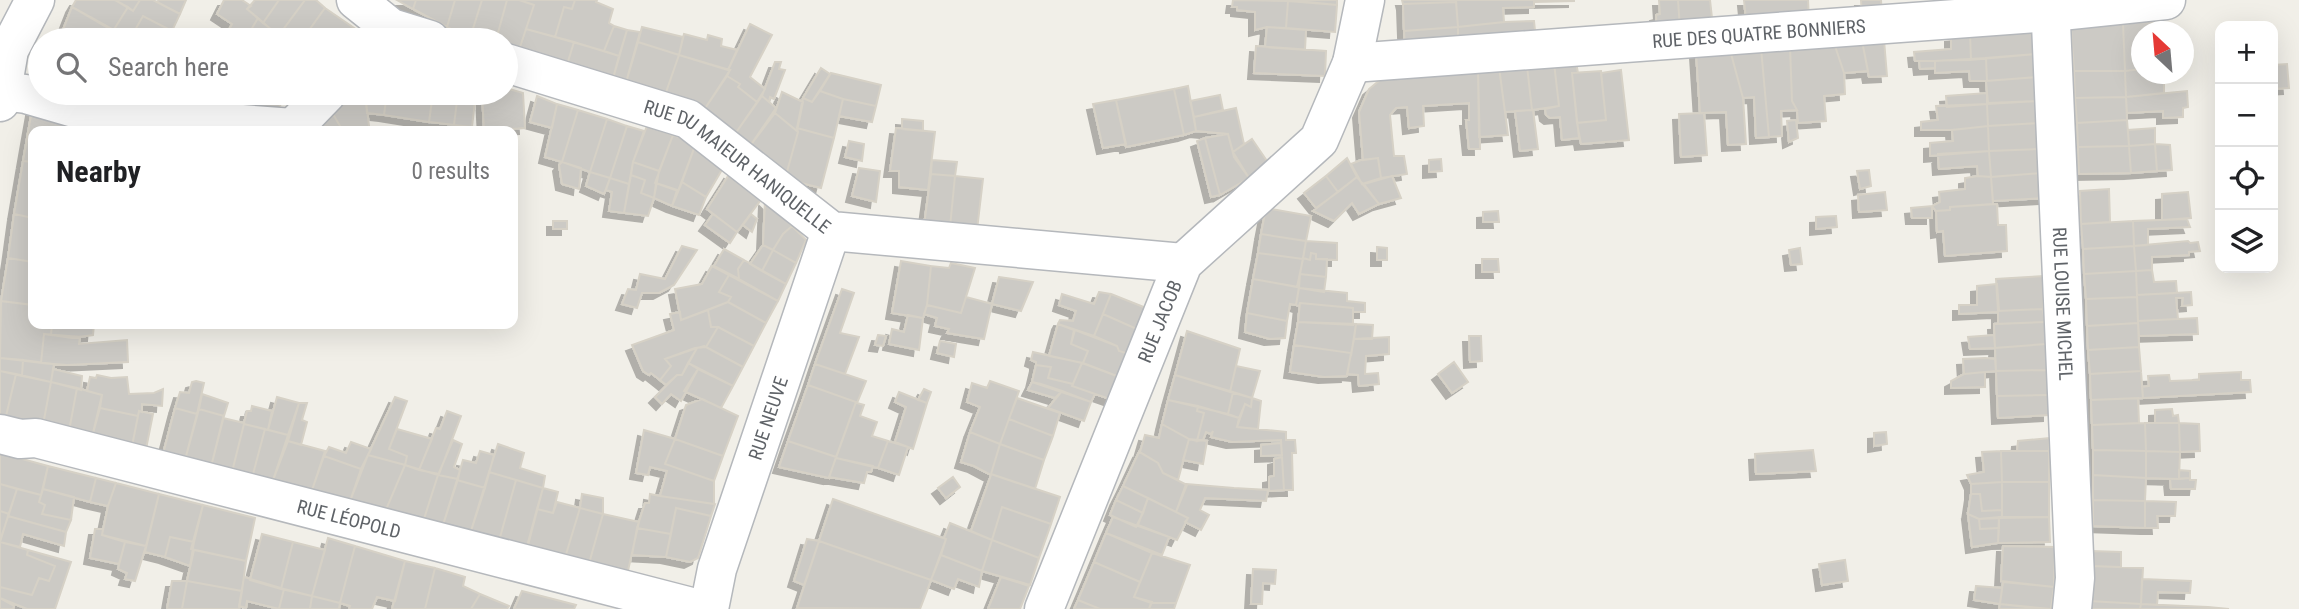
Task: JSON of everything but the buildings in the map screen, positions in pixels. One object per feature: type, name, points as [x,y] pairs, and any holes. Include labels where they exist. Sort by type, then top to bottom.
[{"type":"street","points":[[28,95],[1,96],[9,50],[36,0]]},
{"type":"street","points":[[356,0],[380,28]]},
{"type":"street","name":"RUE JACOB","points":[[1044,609],[1182,263],[1318,140],[1352,63],[1365,0]]},
{"type":"street","name":"RUE DES QUATRE BONNIERS","points":[[1352,63],[2050,6],[2166,0]]},
{"type":"street","name":"RUE LOUISE MICHEL","points":[[2050,6],[2075,578],[2072,609]]},
{"type":"street","name":"RUE DU MAIEUR HANIQUELLE","points":[[518,68],[688,119],[831,231],[1182,263]]},
{"type":"street","points":[[64,105],[88,112],[247,126]]},
{"type":"street","points":[[296,126],[316,105]]},
{"type":"street","name":"RUE NEUVE","points":[[709,609],[717,569],[831,231]]},
{"type":"street","name":"RUE LÉOPOLD","points":[[0,434],[20,439],[36,438],[699,609]]}]
